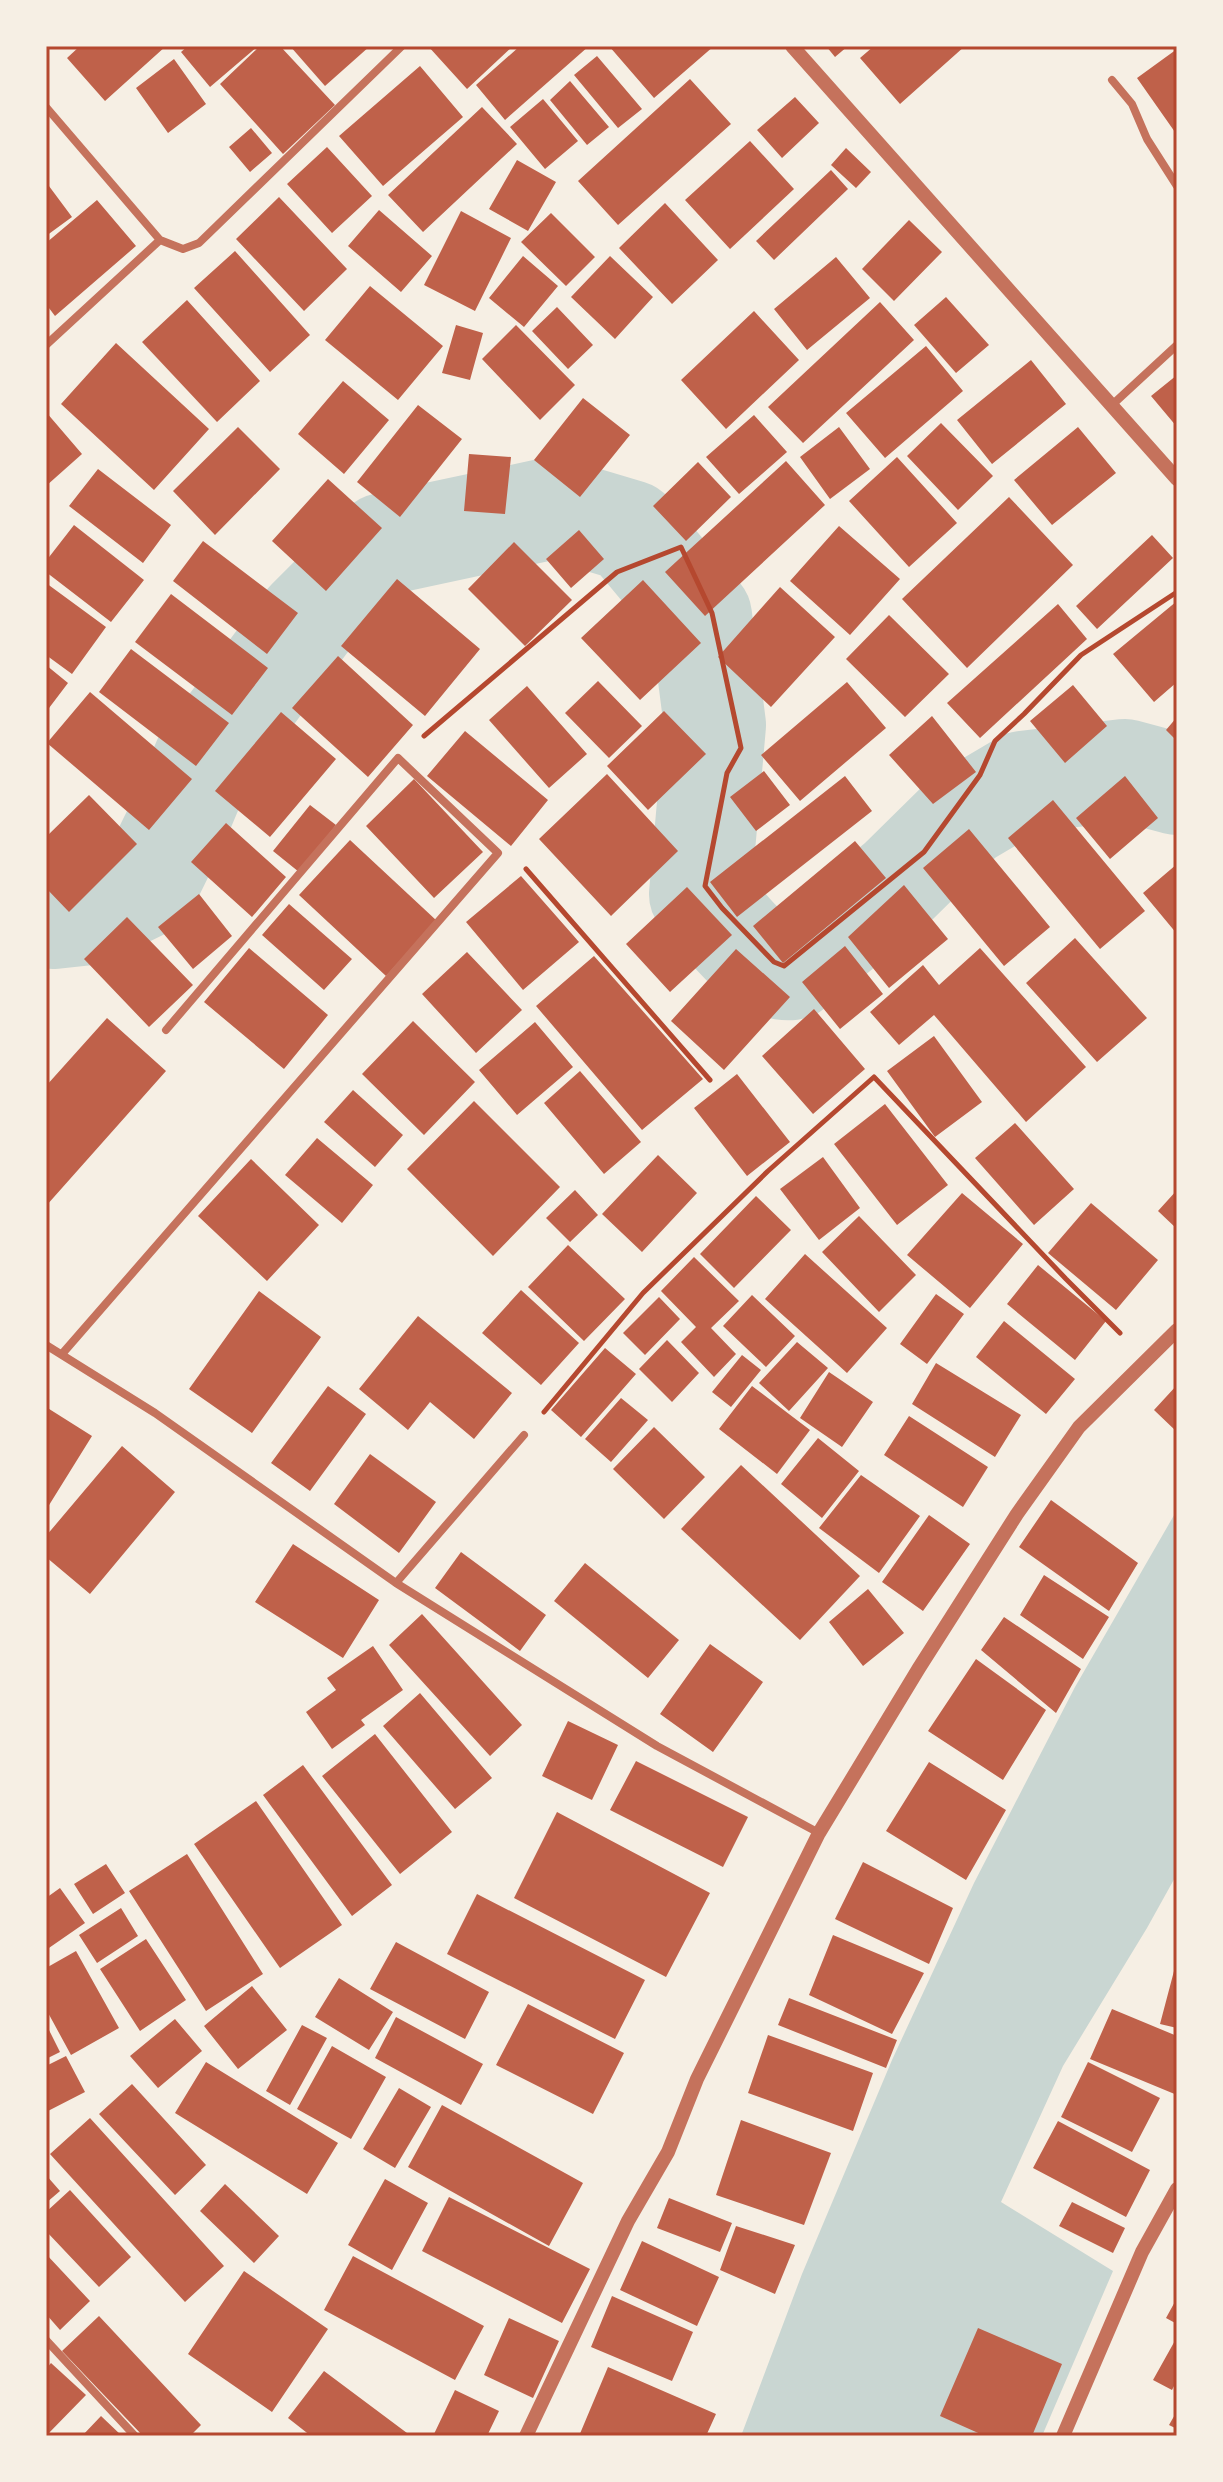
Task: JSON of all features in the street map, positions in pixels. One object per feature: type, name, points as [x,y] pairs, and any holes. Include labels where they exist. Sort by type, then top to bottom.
[{"type":"street","points":[[46,107],[160,240],[183,249],[199,243],[402,46]]},
{"type":"street","points":[[792,46],[1177,479]]},
{"type":"street","points":[[1112,80],[1132,104],[1147,139],[1177,186]]},
{"type":"street","points":[[46,345],[160,240]]},
{"type":"street","points":[[1112,405],[1177,345]]},
{"type":"street","points":[[62,1354],[498,853],[398,758],[166,1030]]},
{"type":"street","points":[[526,2436],[628,2221],[668,2152],[697,2079],[819,1833],[1017,1514],[1079,1427],[1177,1330]]},
{"type":"street","points":[[46,1345],[155,1413],[396,1583],[657,1746],[819,1833]]},
{"type":"street","points":[[396,1583],[524,1435]]},
{"type":"street","points":[[1063,2436],[1142,2252],[1177,2189]]},
{"type":"street","points":[[46,2340],[135,2436]]},
{"type":"path","points":[[398,758],[617,572],[681,547],[712,613],[741,748],[727,773],[705,886],[774,962],[784,966],[924,852],[980,775],[995,741],[1081,655],[1177,592]]},
{"type":"path","points":[[498,853],[522,864],[710,1080]]},
{"type":"path","points":[[524,1435],[643,1293],[768,1171],[874,1077],[1066,1279],[1147,1359]]},
{"type":"shaded area","points":[[1177,1510],[1177,1874],[1063,2066],[1001,2202],[1113,2271],[1042,2436],[741,2436],[802,2274],[892,2060],[974,1883],[1075,1687]]},
{"type":"building","points":[[80,46],[166,46],[105,101],[67,58]]},
{"type":"building","points":[[188,46],[258,46],[210,87],[181,52]]},
{"type":"building","points":[[260,46],[280,46],[335,105],[283,154],[220,84]]},
{"type":"building","points":[[290,46],[370,46],[325,86]]},
{"type":"building","points":[[428,46],[513,46],[467,89]]},
{"type":"building","points":[[520,46],[589,46],[505,120],[476,85]]},
{"type":"building","points":[[609,46],[714,46],[654,98]]},
{"type":"building","points":[[826,46],[848,46],[835,57]]},
{"type":"building","points":[[874,46],[965,46],[900,104],[860,58]]},
{"type":"building","points":[[1177,49],[1177,135],[1137,78]]},
{"type":"building","points":[[597,56],[642,109],[618,128],[574,75]]},
{"type":"building","points":[[174,59],[206,104],[168,133],[136,88]]},
{"type":"building","points":[[420,66],[463,117],[383,186],[339,136]]},
{"type":"building","points":[[690,79],[731,124],[618,225],[578,181]]},
{"type":"building","points":[[570,81],[609,127],[587,145],[550,100]]},
{"type":"building","points":[[795,97],[819,123],[782,158],[757,130]]},
{"type":"building","points":[[543,99],[578,141],[545,169],[510,127]]},
{"type":"building","points":[[482,107],[517,144],[423,232],[388,195]]},
{"type":"building","points":[[251,128],[272,153],[250,172],[229,147]]},
{"type":"building","points":[[750,141],[794,189],[730,249],[685,200]]},
{"type":"building","points":[[327,147],[372,196],[332,233],[287,184]]},
{"type":"building","points":[[846,148],[871,172],[856,188],[831,165]]},
{"type":"building","points":[[517,160],[556,182],[528,231],[489,209]]},
{"type":"building","points":[[831,170],[848,189],[774,260],[756,241]]},
{"type":"building","points":[[46,182],[72,217],[46,236]]},
{"type":"building","points":[[279,197],[347,269],[304,311],[236,239]]},
{"type":"building","points":[[97,200],[136,246],[55,316],[46,304],[46,243]]},
{"type":"building","points":[[665,203],[718,260],[672,304],[619,248]]},
{"type":"building","points":[[379,210],[432,256],[401,292],[348,246]]},
{"type":"building","points":[[461,211],[511,238],[475,311],[424,285]]},
{"type":"building","points":[[551,213],[595,257],[566,286],[521,242]]},
{"type":"building","points":[[909,220],[942,252],[894,301],[862,269]]},
{"type":"building","points":[[235,251],[310,335],[270,372],[194,288]]},
{"type":"building","points":[[523,256],[558,286],[524,327],[489,298]]},
{"type":"building","points":[[610,256],[653,297],[615,339],[571,297]]},
{"type":"building","points":[[836,257],[870,298],[807,350],[774,309]]},
{"type":"building","points":[[370,286],[443,346],[398,400],[325,340]]},
{"type":"building","points":[[946,297],[989,345],[956,373],[914,325]]},
{"type":"building","points":[[187,300],[260,381],[217,422],[142,342]]},
{"type":"building","points":[[880,302],[914,340],[803,443],[768,407]]},
{"type":"building","points":[[557,307],[593,345],[568,369],[532,331]]},
{"type":"building","points":[[754,311],[799,360],[726,429],[681,380]]},
{"type":"building","points":[[456,325],[483,333],[470,380],[442,373]]},
{"type":"building","points":[[516,325],[575,385],[540,420],[482,359]]},
{"type":"building","points":[[116,343],[209,429],[154,490],[61,404]]},
{"type":"building","points":[[926,346],[963,391],[885,458],[846,413]]},
{"type":"building","points":[[1031,360],[1066,404],[992,464],[957,420]]},
{"type":"building","points":[[1177,375],[1177,427],[1151,396]]},
{"type":"building","points":[[343,381],[389,420],[344,474],[298,434]]},
{"type":"building","points":[[583,398],[630,435],[580,497],[534,460]]},
{"type":"building","points":[[418,405],[462,439],[400,517],[357,482]]},
{"type":"building","points":[[46,412],[82,454],[46,486]]},
{"type":"building","points":[[754,415],[787,452],[739,494],[706,457]]},
{"type":"building","points":[[941,423],[993,476],[958,510],[907,456]]},
{"type":"building","points":[[238,427],[280,469],[215,535],[173,491]]},
{"type":"building","points":[[839,427],[870,469],[830,499],[800,457]]},
{"type":"building","points":[[1078,427],[1116,473],[1052,525],[1014,480]]},
{"type":"building","points":[[469,454],[511,457],[505,514],[464,511]]},
{"type":"building","points":[[897,457],[957,523],[909,567],[849,501]]},
{"type":"building","points":[[786,461],[825,505],[705,616],[665,572]]},
{"type":"building","points":[[698,462],[731,497],[686,541],[653,506]]},
{"type":"building","points":[[98,469],[171,525],[143,563],[69,506]]},
{"type":"building","points":[[328,479],[382,528],[326,591],[272,541]]},
{"type":"building","points":[[1009,497],[1073,565],[967,668],[902,599]]},
{"type":"building","points":[[74,525],[144,580],[111,622],[46,572],[46,561]]},
{"type":"building","points":[[839,526],[900,579],[850,635],[790,581]]},
{"type":"building","points":[[579,530],[604,559],[571,588],[546,559]]},
{"type":"building","points":[[1152,535],[1173,558],[1097,629],[1076,606]]},
{"type":"building","points":[[203,541],[298,613],[267,654],[173,581]]},
{"type":"building","points":[[514,542],[572,600],[525,646],[468,589]]},
{"type":"building","points":[[397,579],[480,649],[425,716],[341,646]]},
{"type":"building","points":[[643,580],[701,643],[640,700],[581,638]]},
{"type":"building","points":[[46,583],[106,627],[72,674],[46,655]]},
{"type":"building","points":[[780,587],[835,637],[771,707],[718,657]]},
{"type":"building","points":[[171,594],[268,668],[232,715],[135,642]]},
{"type":"building","points":[[1177,601],[1177,682],[1154,702],[1113,654]]},
{"type":"building","points":[[1058,604],[1087,639],[980,738],[947,703]]},
{"type":"building","points":[[889,615],[949,674],[905,717],[846,659]]},
{"type":"building","points":[[131,649],[229,723],[196,766],[99,692]]},
{"type":"building","points":[[338,656],[413,725],[368,777],[292,708]]},
{"type":"building","points":[[46,665],[68,683],[46,712]]},
{"type":"building","points":[[598,681],[642,726],[609,758],[565,713]]},
{"type":"building","points":[[847,682],[886,728],[800,801],[761,755]]},
{"type":"building","points":[[1073,685],[1107,726],[1065,763],[1030,721]]},
{"type":"building","points":[[527,686],[587,754],[549,788],[489,720]]},
{"type":"building","points":[[90,692],[192,779],[149,830],[47,743]]},
{"type":"building","points":[[664,711],[706,754],[648,810],[607,766]]},
{"type":"building","points":[[281,712],[336,759],[270,837],[215,791]]},
{"type":"building","points":[[932,716],[976,772],[933,804],[889,755]]},
{"type":"building","points":[[1177,717],[1177,741],[1166,730]]},
{"type":"building","points":[[465,731],[548,800],[511,846],[427,776]]},
{"type":"building","points":[[764,771],[790,805],[756,831],[730,797]]},
{"type":"building","points":[[607,774],[678,851],[611,916],[539,839]]},
{"type":"building","points":[[845,776],[872,811],[737,917],[710,882]]},
{"type":"building","points":[[1125,776],[1158,818],[1110,859],[1076,818]]},
{"type":"building","points":[[414,779],[483,852],[434,898],[366,826]]},
{"type":"building","points":[[89,795],[137,844],[69,912],[46,888],[46,837]]},
{"type":"building","points":[[1053,800],[1145,911],[1100,949],[1008,838]]},
{"type":"building","points":[[310,805],[336,825],[299,872],[273,851]]},
{"type":"building","points":[[226,823],[286,877],[252,917],[191,862]]},
{"type":"building","points":[[969,829],[1050,927],[1004,966],[923,868]]},
{"type":"building","points":[[350,840],[437,921],[386,976],[299,895]]},
{"type":"building","points":[[855,841],[886,878],[783,963],[753,926]]},
{"type":"building","points":[[1177,864],[1177,934],[1143,893]]},
{"type":"building","points":[[521,876],[579,942],[523,990],[466,922]]},
{"type":"building","points":[[904,885],[948,939],[889,988],[848,937]]},
{"type":"building","points":[[687,887],[732,935],[670,992],[626,944]]},
{"type":"building","points":[[199,894],[232,936],[193,969],[158,927]]},
{"type":"building","points":[[289,904],[352,959],[324,990],[262,935]]},
{"type":"building","points":[[127,917],[193,985],[149,1027],[84,959]]},
{"type":"building","points":[[1075,938],[1147,1018],[1097,1062],[1026,983]]},
{"type":"building","points":[[845,946],[883,994],[840,1029],[802,982]]},
{"type":"building","points":[[249,948],[328,1015],[284,1069],[204,1002]]},
{"type":"building","points":[[980,948],[1086,1067],[1026,1122],[934,1015],[899,1045],[870,1012],[923,965],[939,985]]},
{"type":"building","points":[[736,949],[790,997],[724,1070],[671,1021]]},
{"type":"building","points":[[467,952],[522,1010],[476,1053],[422,994]]},
{"type":"building","points":[[594,956],[703,1079],[642,1130],[536,1006]]},
{"type":"building","points":[[814,1009],[865,1069],[813,1114],[762,1056]]},
{"type":"building","points":[[107,1018],[166,1071],[46,1206],[46,1086]]},
{"type":"building","points":[[413,1021],[475,1082],[424,1135],[362,1074]]},
{"type":"building","points":[[535,1022],[573,1067],[517,1115],[479,1070]]},
{"type":"building","points":[[934,1036],[982,1102],[935,1137],[887,1071]]},
{"type":"building","points":[[580,1071],[641,1142],[604,1174],[544,1103]]},
{"type":"building","points":[[737,1074],[790,1142],[747,1176],[694,1108]]},
{"type":"building","points":[[353,1090],[403,1135],[375,1167],[324,1122]]},
{"type":"building","points":[[474,1101],[560,1187],[493,1256],[407,1169]]},
{"type":"building","points":[[885,1104],[948,1185],[897,1225],[834,1144]]},
{"type":"building","points":[[1015,1123],[1074,1189],[1034,1225],[975,1158]]},
{"type":"building","points":[[317,1138],[373,1185],[342,1223],[285,1175]]},
{"type":"building","points":[[658,1155],[697,1193],[642,1252],[602,1214]]},
{"type":"building","points":[[823,1157],[860,1208],[819,1240],[780,1189]]},
{"type":"building","points":[[251,1159],[319,1225],[267,1281],[198,1216]]},
{"type":"building","points":[[575,1190],[598,1215],[570,1242],[546,1218]]},
{"type":"building","points":[[1177,1190],[1177,1229],[1158,1211]]},
{"type":"building","points":[[962,1193],[1023,1244],[970,1308],[907,1255]]},
{"type":"building","points":[[756,1196],[791,1230],[734,1288],[700,1254]]},
{"type":"building","points":[[1091,1203],[1158,1260],[1116,1310],[1048,1253]]},
{"type":"building","points":[[859,1216],[916,1275],[879,1312],[822,1252]]},
{"type":"building","points":[[568,1245],[625,1299],[584,1341],[528,1287]]},
{"type":"building","points":[[805,1254],[887,1328],[847,1373],[765,1299]]},
{"type":"building","points":[[694,1257],[739,1301],[711,1328],[736,1354],[714,1377],[681,1342],[696,1327],[661,1291]]},
{"type":"building","points":[[1038,1265],[1106,1321],[1075,1360],[1007,1304]]},
{"type":"building","points":[[521,1290],[579,1343],[541,1385],[482,1333]]},
{"type":"building","points":[[259,1291],[321,1337],[252,1433],[189,1389]]},
{"type":"building","points":[[936,1294],[964,1314],[927,1364],[900,1344]]},
{"type":"building","points":[[752,1295],[795,1336],[766,1367],[723,1326]]},
{"type":"building","points":[[659,1297],[680,1319],[645,1355],[623,1333]]},
{"type":"building","points":[[418,1316],[512,1393],[474,1439],[430,1402],[408,1430],[359,1389]]},
{"type":"building","points":[[1004,1321],[1075,1379],[1046,1414],[976,1357]]},
{"type":"building","points":[[667,1340],[699,1373],[672,1402],[639,1369]]},
{"type":"building","points":[[797,1342],[828,1368],[789,1411],[759,1383]]},
{"type":"building","points":[[605,1348],[636,1374],[581,1437],[551,1410]]},
{"type":"building","points":[[742,1355],[761,1370],[731,1407],[712,1392]]},
{"type":"building","points":[[936,1363],[1021,1415],[995,1457],[912,1404]]},
{"type":"building","points":[[829,1372],[873,1402],[842,1447],[800,1418]]},
{"type":"building","points":[[1177,1385],[1177,1432],[1154,1410]]},
{"type":"building","points":[[328,1386],[366,1414],[310,1491],[271,1463]]},
{"type":"building","points":[[752,1386],[810,1430],[777,1474],[719,1429]]},
{"type":"building","points":[[621,1398],[648,1420],[611,1462],[585,1439]]},
{"type":"building","points":[[46,1407],[92,1436],[46,1510]]},
{"type":"building","points":[[909,1416],[988,1467],[963,1507],[884,1455]]},
{"type":"building","points":[[654,1427],[705,1477],[664,1519],[613,1469]]},
{"type":"building","points":[[818,1438],[859,1471],[822,1518],[781,1484]]},
{"type":"building","points":[[122,1446],[175,1492],[90,1594],[46,1557],[46,1536]]},
{"type":"building","points":[[370,1454],[436,1502],[399,1553],[334,1504]]},
{"type":"building","points":[[741,1465],[860,1576],[800,1640],[681,1529]]},
{"type":"building","points":[[861,1475],[920,1516],[879,1573],[819,1528]]},
{"type":"building","points":[[1051,1500],[1138,1563],[1109,1611],[1019,1547]]},
{"type":"building","points":[[929,1515],[970,1544],[923,1611],[882,1582]]},
{"type":"building","points":[[293,1544],[379,1600],[343,1658],[255,1602]]},
{"type":"building","points":[[461,1552],[546,1615],[520,1651],[435,1588]]},
{"type":"building","points":[[585,1563],[679,1640],[648,1678],[554,1601]]},
{"type":"building","points":[[1044,1575],[1109,1617],[1083,1659],[1020,1615]]},
{"type":"building","points":[[868,1589],[904,1633],[863,1666],[829,1622]]},
{"type":"building","points":[[422,1614],[522,1725],[490,1756],[389,1645]]},
{"type":"building","points":[[1004,1617],[1081,1669],[1056,1713],[981,1650]]},
{"type":"building","points":[[710,1644],[763,1682],[713,1752],[660,1714]]},
{"type":"building","points":[[373,1646],[403,1690],[361,1720],[365,1725],[332,1749],[306,1712],[336,1690],[327,1678]]},
{"type":"building","points":[[976,1659],[1046,1710],[1003,1780],[928,1731]]},
{"type":"building","points":[[420,1693],[492,1778],[455,1809],[383,1726]]},
{"type":"building","points":[[568,1721],[618,1745],[592,1800],[542,1776]]},
{"type":"building","points":[[375,1734],[452,1832],[400,1874],[322,1776]]},
{"type":"building","points":[[636,1761],[748,1817],[723,1867],[610,1810]]},
{"type":"building","points":[[929,1762],[1006,1810],[966,1880],[886,1831]]},
{"type":"building","points":[[303,1765],[392,1885],[352,1916],[263,1795]]},
{"type":"building","points":[[256,1801],[342,1925],[280,1968],[194,1844]]},
{"type":"building","points":[[557,1812],[710,1893],[666,1977],[514,1898]]},
{"type":"building","points":[[187,1854],[263,1974],[206,2011],[129,1891]]},
{"type":"building","points":[[863,1862],[953,1908],[929,1964],[835,1919]]},
{"type":"building","points":[[106,1864],[125,1893],[93,1914],[74,1884]]},
{"type":"building","points":[[60,1888],[85,1923],[46,1950],[46,1898]]},
{"type":"building","points":[[477,1894],[645,1980],[615,2039],[447,1954]]},
{"type":"building","points":[[121,1908],[138,1936],[97,1963],[79,1935]]},
{"type":"building","points":[[833,1935],[924,1973],[892,2034],[809,1995]]},
{"type":"building","points":[[146,1939],[186,2000],[140,2031],[100,1969]]},
{"type":"building","points":[[396,1942],[489,1992],[465,2039],[370,1989]]},
{"type":"building","points":[[76,1951],[119,2028],[71,2055],[46,2009],[46,1968]]},
{"type":"building","points":[[1174,1971],[1177,1972],[1177,2028],[1160,2024]]},
{"type":"building","points":[[339,1978],[393,2012],[369,2050],[315,2017]]},
{"type":"building","points":[[252,1986],[287,2030],[238,2069],[204,2026]]},
{"type":"building","points":[[789,1998],[897,2040],[886,2068],[778,2025]]},
{"type":"building","points":[[528,2004],[624,2053],[593,2114],[496,2065]]},
{"type":"building","points":[[1112,2009],[1177,2036],[1177,2095],[1090,2059]]},
{"type":"building","points":[[396,2017],[483,2064],[461,2105],[375,2058]]},
{"type":"building","points":[[175,2019],[202,2051],[158,2088],[130,2056]]},
{"type":"building","points":[[46,2024],[60,2052],[46,2059]]},
{"type":"building","points":[[302,2025],[327,2038],[290,2105],[266,2091]]},
{"type":"building","points":[[768,2035],[873,2073],[853,2131],[748,2093]]},
{"type":"building","points":[[332,2046],[386,2077],[351,2139],[297,2109]]},
{"type":"building","points":[[66,2056],[85,2092],[46,2112],[46,2066]]},
{"type":"building","points":[[206,2062],[338,2143],[307,2194],[175,2113]]},
{"type":"building","points":[[1088,2062],[1160,2098],[1132,2152],[1061,2117]]},
{"type":"building","points":[[132,2084],[206,2165],[175,2195],[99,2114]]},
{"type":"building","points":[[399,2088],[431,2107],[395,2168],[363,2149]]},
{"type":"building","points":[[442,2105],[583,2183],[549,2246],[408,2167]]},
{"type":"building","points":[[90,2118],[224,2266],[185,2302],[50,2154]]},
{"type":"building","points":[[741,2120],[831,2153],[804,2225],[716,2195]]},
{"type":"building","points":[[1058,2121],[1150,2170],[1126,2217],[1033,2168]]},
{"type":"building","points":[[46,2175],[60,2191],[46,2203]]},
{"type":"building","points":[[385,2179],[428,2203],[392,2270],[348,2245]]},
{"type":"building","points":[[225,2184],[279,2236],[254,2263],[200,2211]]},
{"type":"building","points":[[70,2190],[131,2257],[99,2287],[46,2231],[46,2212]]},
{"type":"building","points":[[449,2197],[590,2269],[562,2323],[422,2251]]},
{"type":"building","points":[[669,2198],[732,2223],[720,2252],[657,2228]]},
{"type":"building","points":[[1072,2202],[1125,2228],[1113,2253],[1059,2226]]},
{"type":"building","points":[[736,2226],[795,2245],[775,2294],[720,2270]]},
{"type":"building","points":[[642,2241],[719,2277],[697,2326],[620,2290]]},
{"type":"building","points":[[46,2254],[90,2301],[60,2330],[46,2314]]},
{"type":"building","points":[[353,2256],[484,2326],[455,2380],[324,2310]]},
{"type":"building","points":[[244,2271],[328,2329],[272,2412],[188,2354]]},
{"type":"building","points":[[612,2296],[693,2332],[672,2381],[591,2347]]},
{"type":"building","points":[[1177,2298],[1177,2324],[1166,2318]]},
{"type":"building","points":[[99,2316],[201,2425],[190,2436],[143,2436],[62,2351]]},
{"type":"building","points":[[509,2318],[559,2341],[533,2398],[484,2375]]},
{"type":"building","points":[[978,2328],[1062,2364],[1032,2436],[985,2436],[940,2416]]},
{"type":"building","points":[[1177,2337],[1177,2380],[1172,2390],[1153,2380]]},
{"type":"building","points":[[51,2363],[86,2395],[46,2436],[46,2369]]},
{"type":"building","points":[[608,2367],[716,2414],[706,2436],[579,2436]]},
{"type":"building","points":[[324,2371],[411,2436],[311,2436],[288,2418]]},
{"type":"building","points":[[455,2390],[499,2411],[487,2436],[434,2434]]},
{"type":"building","points":[[1177,2411],[1177,2429],[1169,2425]]},
{"type":"building","points":[[101,2416],[122,2436],[82,2436]]},
{"type":"waterway","points":[[46,914],[53,918],[90,914],[147,886],[204,760],[308,620],[384,544],[553,508],[630,531],[701,616],[715,725],[700,894],[753,954],[779,968],[792,969],[898,882],[964,817],[1023,782],[1125,770],[1177,784]]}]
